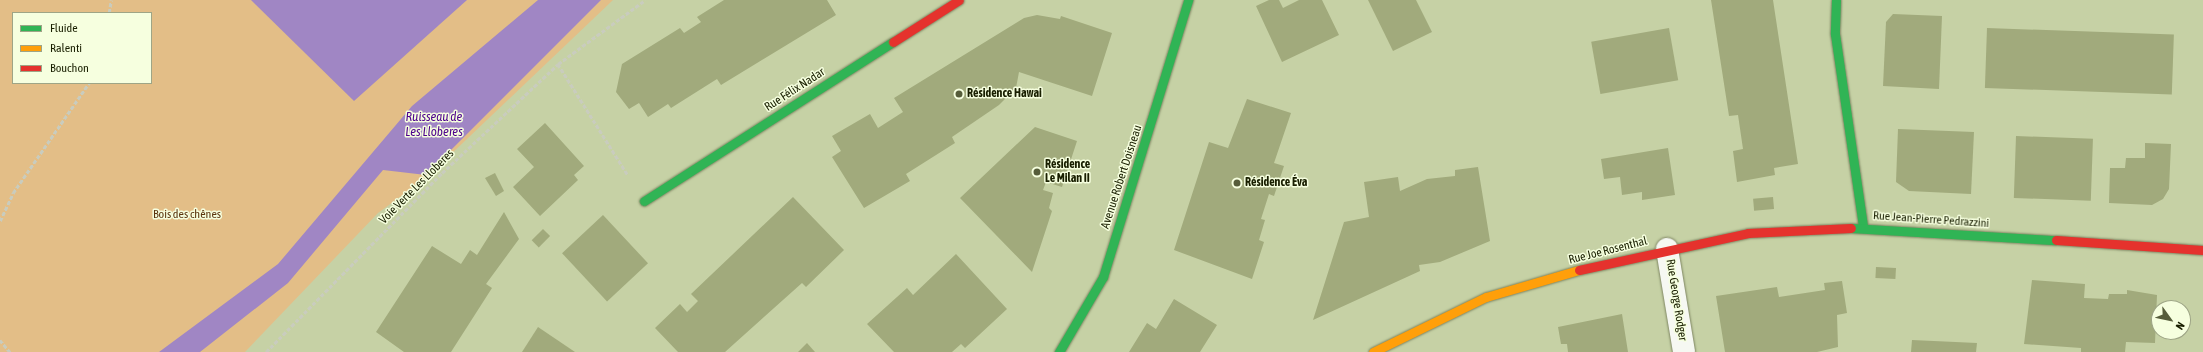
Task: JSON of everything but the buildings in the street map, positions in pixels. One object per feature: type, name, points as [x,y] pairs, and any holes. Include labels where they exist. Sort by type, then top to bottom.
[{"type":"street","name":"Rue Félix Nadar","points":[[644,201],[959,0]]},
{"type":"street","name":"Avenue Robert Doisneau","points":[[1059,352],[1103,277],[1188,0]]},
{"type":"street","name":"Rue Jean-Pierre Pedrazzini","points":[[1836,0],[1834,34],[1863,227],[2203,250]]},
{"type":"street","name":"Rue Joe Rosenthal","points":[[1373,352],[1486,296],[1613,260],[1748,233],[1863,227]]},
{"type":"street","name":"Rue George Rodger","points":[[1668,249],[1684,352]]},
{"type":"path","points":[[109,12],[111,0]]},
{"type":"path","name":"Voie Verte Les Lloberes","points":[[266,352],[442,173],[558,64],[645,0]]},
{"type":"path","points":[[558,64],[644,201]]},
{"type":"path","points":[[0,221],[13,193],[88,84]]},
{"type":"path","points":[[0,340],[10,352]]},
{"type":"green space","name":"Bois des chênes","points":[[0,0],[613,0],[427,177],[378,213],[245,352],[0,352]]},
{"type":"water","points":[[251,0],[467,0],[354,101]]},
{"type":"water","name":"Ruisseau de Les Lloberes","points":[[538,0],[601,0],[426,175],[383,170],[288,283],[200,352],[159,352],[278,264],[412,106]]},
{"type":"traffic: fast","points":[[1059,352],[1103,277],[1188,0]]},
{"type":"traffic: fast","points":[[1836,0],[1835,34],[1863,227]]},
{"type":"traffic: fast","points":[[644,201],[893,42]]},
{"type":"traffic: fast","points":[[1851,228],[2056,240]]},
{"type":"traffic: slow","points":[[1373,352],[1486,297],[1579,270]]},
{"type":"traffic: jam","points":[[893,42],[959,0]]},
{"type":"traffic: jam","points":[[1579,270],[1748,233],[1851,228]]},
{"type":"traffic: jam","points":[[2056,240],[2203,250]]},
{"type":"place","name":"Résidence Hawai","points":[[959,94]]},
{"type":"place","name":"Résidence Le Milan II","points":[[1037,172]]},
{"type":"place","name":"Résidence Éva","points":[[1237,183]]}]
